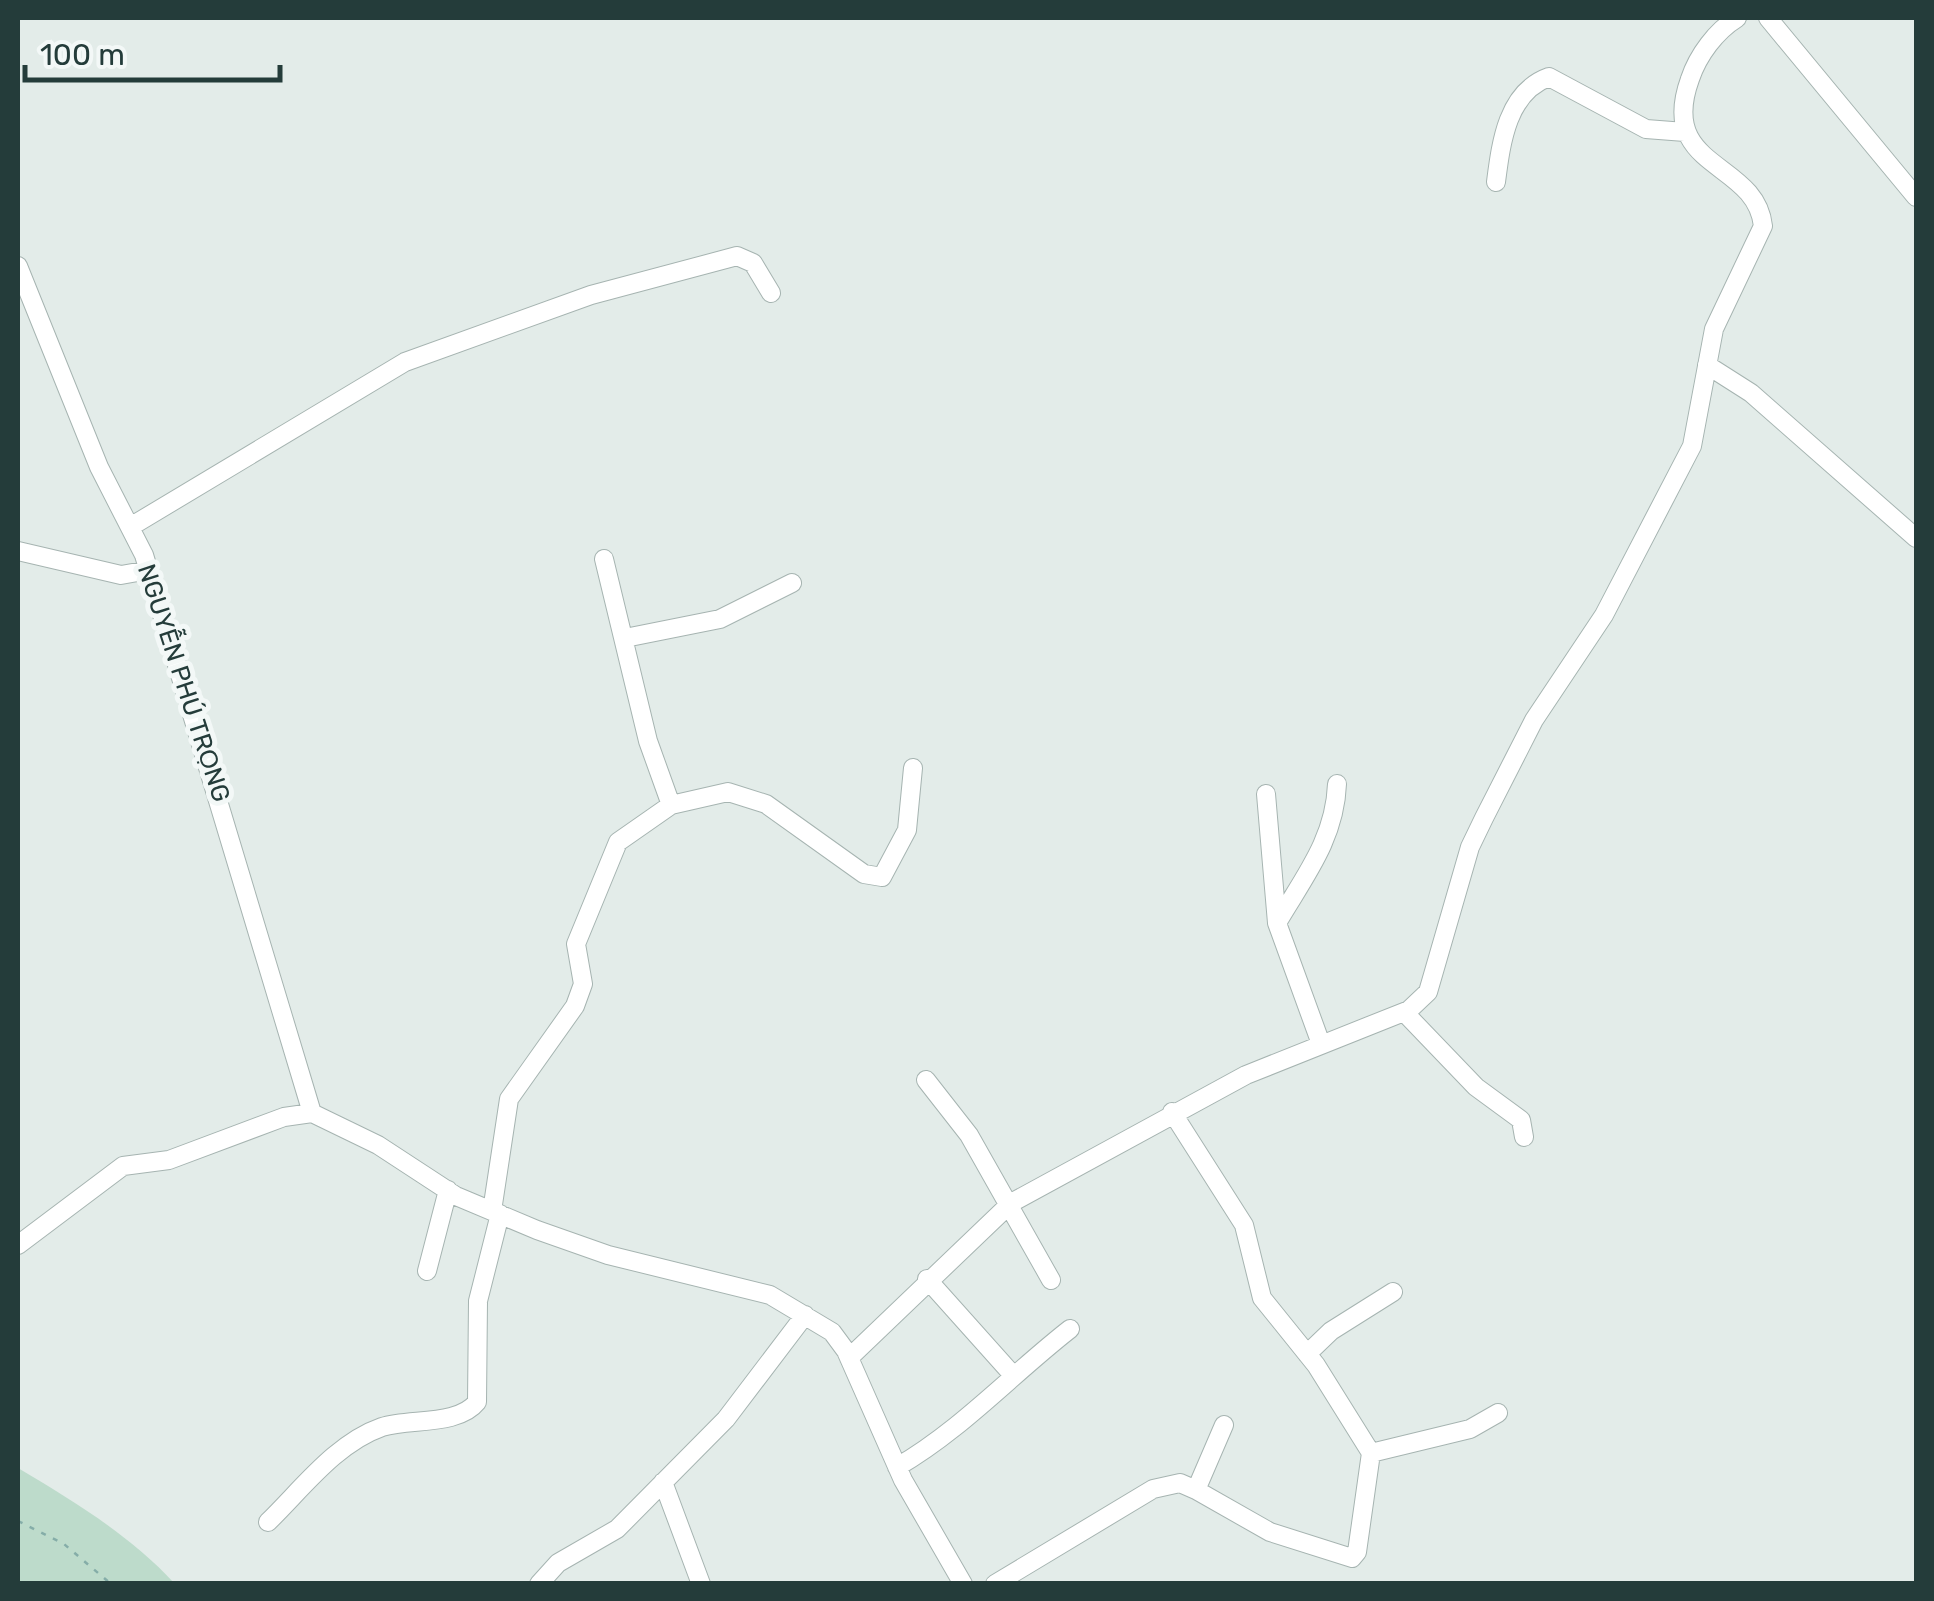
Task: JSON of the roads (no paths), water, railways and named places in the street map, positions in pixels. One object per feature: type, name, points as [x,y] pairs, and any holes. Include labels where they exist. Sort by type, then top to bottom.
[{"type":"street","points":[[849,1358],[927,1279],[1011,1203],[1172,1112],[1321,1044],[1404,1012],[1428,992],[1470,847],[1524,740],[1604,615],[1692,446],[1714,328],[1759,238],[1762,212],[1744,189],[1701,156],[1685,132],[1687,87],[1694,68],[1714,38],[1737,18]]},
{"type":"street","points":[[1768,18],[1913,188]]},
{"type":"street","points":[[1496,182],[1502,138],[1518,100],[1534,82],[1549,77],[1646,129],[1685,132]]},
{"type":"street","points":[[130,527],[376,378],[495,326],[737,256],[752,263],[771,293]]},
{"type":"street","name":"NGUYỄN PHÚ TRỌNG","points":[[18,266],[99,466],[149,570],[312,1113]]},
{"type":"street","points":[[1708,364],[1751,393],[1916,538]]},
{"type":"street","points":[[18,552],[121,575],[149,570]]},
{"type":"street","points":[[604,559],[648,741],[670,805]]},
{"type":"street","points":[[625,638],[720,619],[792,583]]},
{"type":"street","points":[[268,1522],[357,1440],[396,1423],[460,1414],[477,1402],[478,1301],[496,1212],[508,1099],[575,1006],[583,984],[576,944],[612,853],[626,834],[670,805],[709,794],[745,795],[766,804],[875,879],[887,871],[907,830],[913,768]]},
{"type":"street","points":[[1277,924],[1325,844],[1336,811],[1337,784]]},
{"type":"street","points":[[1266,794],[1277,924],[1321,1044]]},
{"type":"street","points":[[1404,1012],[1476,1087],[1521,1120],[1524,1137]]},
{"type":"street","points":[[926,1080],[968,1135],[1011,1203],[1050,1280]]},
{"type":"street","points":[[995,1584],[1153,1489],[1180,1483],[1270,1532],[1352,1558],[1357,1552],[1371,1453],[1307,1354],[1262,1298],[1244,1225],[1172,1112]]},
{"type":"street","points":[[18,1245],[123,1166],[169,1160],[284,1117],[312,1113],[378,1146],[448,1190],[496,1212],[608,1255],[770,1295],[832,1332],[849,1358],[897,1467],[963,1584]]},
{"type":"street","points":[[428,1271],[448,1190]]},
{"type":"street","points":[[927,1279],[1012,1374]]},
{"type":"street","points":[[1307,1354],[1331,1332],[1393,1292]]},
{"type":"street","points":[[539,1584],[547,1571],[617,1528],[664,1482],[726,1419],[805,1315]]},
{"type":"street","points":[[897,1467],[940,1442],[1012,1374],[1070,1330]]},
{"type":"street","points":[[1371,1453],[1470,1429],[1498,1413]]},
{"type":"street","points":[[1196,1490],[1224,1425]]},
{"type":"street","points":[[664,1482],[701,1584]]}]
